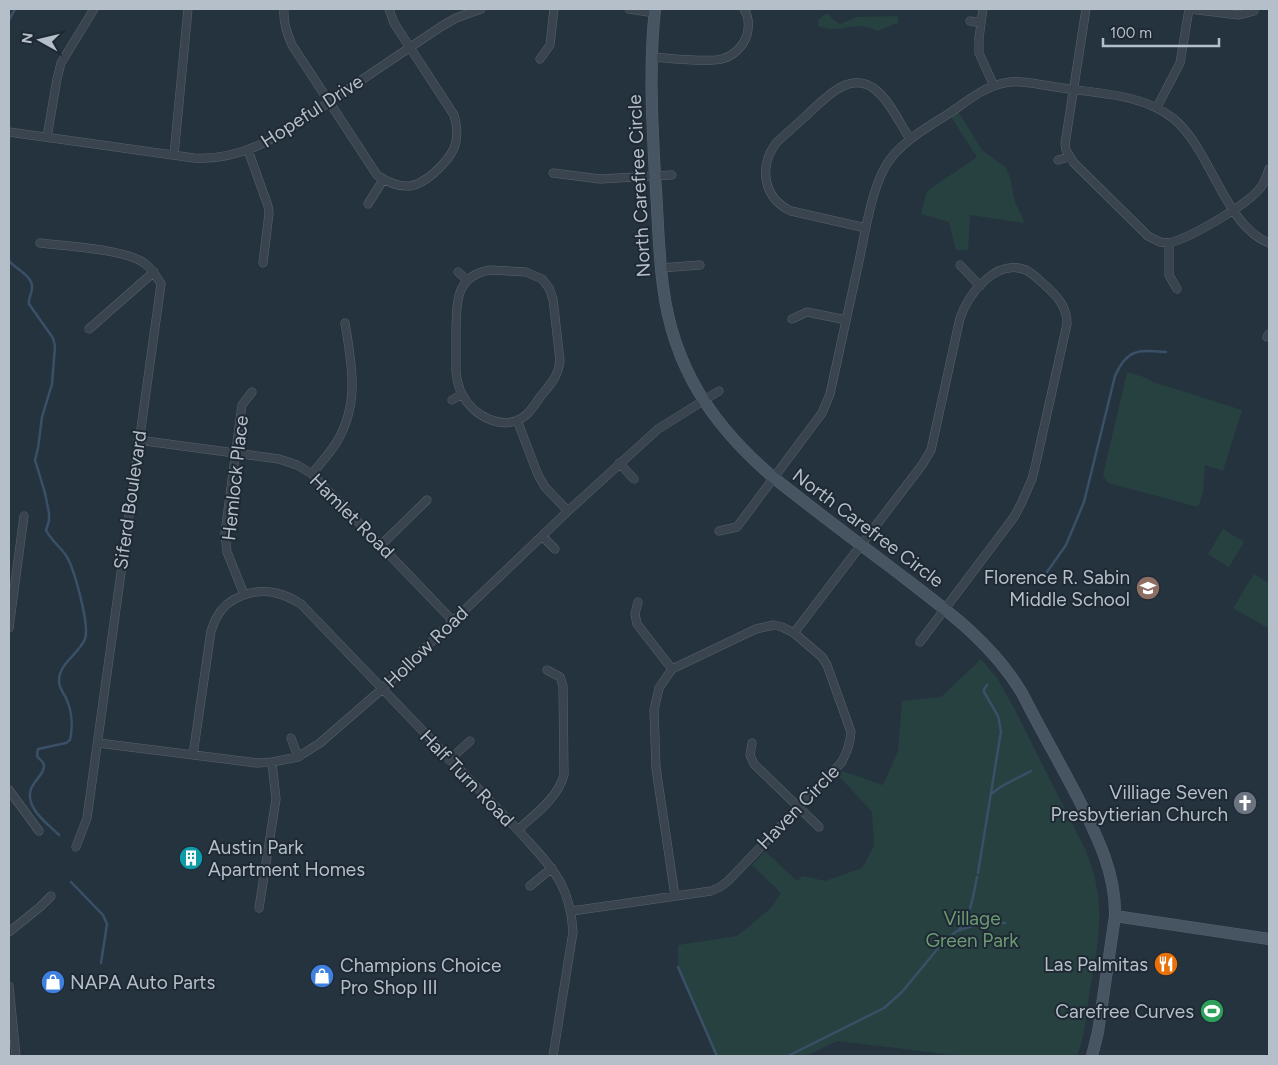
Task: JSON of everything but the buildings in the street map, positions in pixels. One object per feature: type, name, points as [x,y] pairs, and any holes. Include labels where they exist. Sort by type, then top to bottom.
[{"type":"main road","name":"North Carefree Circle","points":[[655,11],[650,82],[661,268],[671,327],[689,375],[719,424],[748,456],[774,478],[945,608],[995,654],[1010,672],[1071,785],[1103,850],[1112,880],[1116,901],[1115,916],[1098,1032],[1092,1056]]},
{"type":"main road","points":[[1115,916],[1269,939]]},
{"type":"street","points":[[47,137],[61,63],[94,9]]},
{"type":"street","points":[[174,154],[188,9]]},
{"type":"street","points":[[284,9],[284,20],[292,45],[377,175],[384,180],[401,186],[410,186],[431,176],[447,161],[455,145],[456,124],[454,115],[409,48],[394,23],[389,9]]},
{"type":"street","name":"Hopeful Drive","points":[[9,132],[194,158],[217,158],[248,150],[267,143],[456,18],[481,9]]},
{"type":"street","points":[[540,59],[550,45],[554,9]]},
{"type":"street","points":[[628,9],[655,11]]},
{"type":"street","points":[[651,57],[714,60],[729,56],[736,52],[746,38],[748,20],[744,9]]},
{"type":"street","points":[[983,9],[979,53],[994,86]]},
{"type":"street","points":[[1086,9],[1065,144],[1074,163],[1148,236],[1160,242],[1169,243],[1187,237],[1248,200],[1261,187],[1269,169]]},
{"type":"street","points":[[1157,107],[1180,63],[1189,9],[1239,15],[1254,11]]},
{"type":"street","points":[[970,22],[981,23]]},
{"type":"street","points":[[719,531],[736,526],[822,413],[830,394],[866,228],[881,174],[891,158],[910,139],[994,86],[1003,83],[1024,82],[1135,99],[1157,107],[1176,121],[1192,140],[1247,228],[1269,243]]},
{"type":"street","points":[[866,228],[791,211],[783,207],[772,194],[767,184],[765,167],[770,151],[776,142],[828,95],[842,86],[855,83],[870,86],[882,96],[910,139]]},
{"type":"street","points":[[248,150],[269,213],[263,263]]},
{"type":"street","points":[[1058,160],[1070,157]]},
{"type":"street","points":[[553,173],[600,180],[672,175]]},
{"type":"street","points":[[368,204],[384,180]]},
{"type":"street","points":[[40,243],[122,254],[144,262],[154,272],[89,328]]},
{"type":"street","points":[[1169,243],[1169,275],[1177,289]]},
{"type":"street","points":[[661,268],[700,265]]},
{"type":"street","points":[[960,265],[980,286]]},
{"type":"street","points":[[794,633],[922,465],[931,450],[960,318],[967,301],[986,279],[1002,270],[1018,268],[1031,273],[1061,302],[1065,309],[1067,324],[1036,463],[1027,492],[1014,517],[920,642]]},
{"type":"street","points":[[490,270],[526,272],[542,280],[549,288],[553,299],[560,361],[555,380],[526,415],[505,423],[494,422],[482,416],[467,403],[462,394],[457,382],[456,372],[456,307],[458,297],[467,280],[479,272],[490,270]]},
{"type":"street","name":"Siferd Boulevard","points":[[76,847],[87,818],[161,284],[154,272]]},
{"type":"street","points":[[458,272],[467,280]]},
{"type":"street","points":[[792,319],[808,312],[846,320]]},
{"type":"street","points":[[312,474],[336,444],[350,407],[353,389],[353,370],[344,323]]},
{"type":"street","name":"Hollow Road","points":[[98,743],[257,763],[298,757],[320,744],[381,690],[542,536],[658,429],[719,391]]},
{"type":"street","name":"Hemlock Place","points":[[244,594],[227,552],[225,532],[242,405],[252,392]]},
{"type":"street","points":[[452,400],[462,394]]},
{"type":"street","points":[[517,420],[538,475],[545,487],[568,512]]},
{"type":"street","name":"Hamlet Road","points":[[138,440],[279,459],[296,465],[312,474],[453,621]]},
{"type":"street","points":[[620,463],[634,478]]},
{"type":"street","points":[[381,545],[427,500]]},
{"type":"street","points":[[9,628],[24,516]]},
{"type":"street","points":[[542,536],[555,549]]},
{"type":"street","name":"Half Turn Road","points":[[244,594],[275,592],[301,604],[381,690],[518,830],[552,868],[564,887],[572,911],[573,932],[553,1056]]},
{"type":"street","points":[[193,755],[211,632],[217,615],[226,604],[244,594]]},
{"type":"street","points":[[638,602],[635,614],[637,624],[672,670],[659,688],[654,710],[656,768],[676,896]]},
{"type":"street","name":"Haven Circle","points":[[572,911],[711,891],[720,887],[841,763],[847,753],[850,743],[850,732],[827,665],[816,651],[794,633],[774,625],[756,629],[672,670]]},
{"type":"street","points":[[518,830],[554,797],[561,786],[564,774],[563,686],[560,677],[547,670]]},
{"type":"street","points":[[292,738],[298,757]]},
{"type":"street","points":[[449,760],[470,741]]},
{"type":"street","points":[[752,744],[750,755],[754,764],[819,827]]},
{"type":"street","points":[[259,908],[276,799],[272,762]]},
{"type":"street","points":[[9,790],[39,831]]},
{"type":"street","points":[[530,886],[552,868]]},
{"type":"street","points":[[9,932],[51,896]]},
{"type":"street","points":[[9,986],[16,1056]]},
{"type":"green space","points":[[828,14],[840,24],[857,17],[898,16],[898,23],[877,31],[861,26],[834,29],[818,26],[818,20]]},
{"type":"green space","points":[[956,108],[982,150],[1006,168],[1010,177],[1015,202],[1025,223],[970,215],[968,250],[956,250],[949,222],[921,214],[927,191],[977,157],[949,114]]},
{"type":"green space","points":[[1127,372],[1242,410],[1223,471],[1205,465],[1203,493],[1198,507],[1108,483],[1103,475]]},
{"type":"green space","points":[[1223,529],[1244,542],[1229,567],[1208,554]]},
{"type":"green space","points":[[1254,574],[1269,583],[1269,629],[1233,608]]},
{"type":"green space","name":"Village Green Park","points":[[981,659],[997,678],[1014,708],[1086,851],[1093,870],[1099,906],[1098,940],[1084,1034],[1077,1056],[962,1056],[837,1041],[806,1056],[715,1056],[678,968],[678,945],[737,936],[770,909],[781,893],[752,865],[765,851],[797,881],[803,876],[825,881],[862,868],[874,846],[872,812],[838,775],[842,771],[883,785],[898,751],[902,701],[941,697]]},
{"type":"waterway","points":[[9,20],[15,9]]},
{"type":"waterway","points":[[9,261],[30,280],[32,288],[29,304],[53,338],[55,346],[52,384],[42,417],[35,460],[49,513],[46,530],[65,554],[73,571],[83,610],[86,632],[82,645],[62,669],[59,681],[71,714],[70,740],[66,743],[38,749],[37,756],[44,765],[30,792],[34,809],[59,835]]},
{"type":"waterway","points":[[1047,572],[1066,545],[1084,502],[1115,376],[1124,360],[1135,353],[1141,351],[1166,352]]},
{"type":"waterway","points":[[978,873],[1001,731],[998,716],[984,692],[987,685]]},
{"type":"waterway","points":[[991,794],[1031,771]]},
{"type":"waterway","points":[[958,931],[969,912],[977,877]]},
{"type":"waterway","points":[[71,882],[103,915],[107,924],[101,963]]},
{"type":"waterway","points":[[788,1056],[884,1008],[902,992],[944,941],[957,931],[979,924],[1005,923]]},
{"type":"waterway","points":[[678,967],[717,1056]]},
{"type":"place","name":"Florence R. Sabin Middle School","points":[[1148,588]]},
{"type":"place","name":"Villiage Seven Presbytierian Church","points":[[1245,803]]},
{"type":"place","name":"Austin Park Apartment Homes","points":[[191,858]]},
{"type":"place","name":"Las Palmitas","points":[[1166,964]]},
{"type":"place","name":"Champions Choice Pro Shop III","points":[[322,976]]},
{"type":"place","name":"NAPA Auto Parts","points":[[53,982]]},
{"type":"place","name":"Carefree Curves","points":[[1212,1011]]}]
